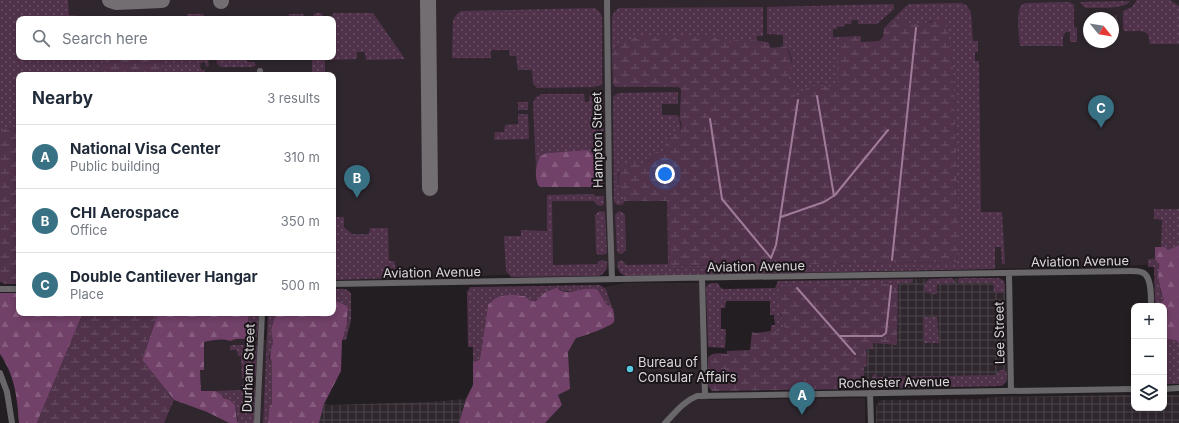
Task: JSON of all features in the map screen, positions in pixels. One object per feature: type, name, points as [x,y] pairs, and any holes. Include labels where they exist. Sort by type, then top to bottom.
[{"type":"street","name":"Hampton Street","points":[[607,1],[609,191],[612,279]]},
{"type":"street","name":"Aviation Avenue","points":[[336,284],[1142,272],[1148,276],[1151,288],[1151,303]]},
{"type":"street","name":"Lee Street","points":[[1009,274],[1011,391]]},
{"type":"street","points":[[702,278],[705,395]]},
{"type":"street","points":[[0,289],[16,289]]},
{"type":"street","name":"Durham Street","points":[[257,423],[262,316]]},
{"type":"street","points":[[0,372],[7,392],[12,423]]},
{"type":"street","points":[[1167,388],[1179,388]]},
{"type":"street","name":"Rochester Avenue","points":[[665,423],[690,399],[705,395],[870,394],[1131,389]]},
{"type":"street","points":[[870,394],[871,423]]},
{"type":"shaded area","points":[[67,0],[1179,0],[1179,265],[995,269],[957,262],[669,266],[424,279],[336,280],[336,72],[162,72],[160,60],[336,60],[336,16],[67,16]]},
{"type":"shaded area","points":[[999,278],[1003,280],[1005,285],[1007,380],[1003,385],[862,389],[865,385],[864,367],[867,366],[866,349],[873,343],[897,344],[898,283],[912,283],[914,282],[913,279]]},
{"type":"shaded area","points":[[626,283],[710,283],[707,284],[706,288],[708,400],[865,398],[865,423],[545,423],[562,405],[558,395],[570,389],[568,352],[576,338],[587,336],[596,330],[611,325],[614,314],[609,295],[604,287]]},
{"type":"shaded area","points":[[216,339],[230,341],[236,339],[267,340],[263,423],[239,423],[237,421],[235,405],[230,400],[223,398],[221,394],[215,391],[201,391],[200,370],[204,370],[204,342]]},
{"type":"shaded area","points":[[1131,395],[1131,411],[1167,411],[1167,395],[1179,395],[1179,423],[876,423],[876,407],[879,401],[883,400],[984,399],[990,397]]},
{"type":"shaded area","points":[[466,399],[459,423],[319,423],[324,404],[430,402]]},
{"type":"shaded area","points":[[174,400],[207,412],[229,423],[164,423]]},
{"type":"green space","points":[[0,0],[68,0],[69,15],[81,16],[16,16],[16,60],[106,60],[98,72],[16,72],[16,132],[7,127],[0,132]]},
{"type":"green space","points":[[1137,0],[1170,0],[1179,6],[1179,44],[1150,44],[1148,34],[1145,32],[1124,31],[1123,11],[1132,7]]},
{"type":"green space","points":[[1130,1],[1122,6],[1104,8],[1087,8],[1080,2]]},
{"type":"green space","points":[[1069,2],[1074,5],[1074,27],[1077,28],[1077,42],[1070,42],[1070,32],[1066,32],[1063,36],[1063,46],[1020,46],[1018,19],[1019,9],[1022,4]]},
{"type":"green space","points":[[961,3],[966,5],[971,12],[973,41],[978,41],[978,52],[975,52],[975,61],[979,61],[981,212],[1002,212],[1005,264],[1002,264],[1001,247],[995,247],[995,269],[627,276],[620,273],[618,269],[618,262],[620,260],[626,265],[668,264],[669,266],[957,262],[959,230],[953,66],[946,26],[932,21],[918,25],[904,23],[899,19],[884,28],[909,4]]},
{"type":"green space","points":[[893,4],[894,9],[877,24],[858,24],[858,20],[852,20],[851,24],[845,24],[845,26],[833,29],[833,37],[841,37],[842,45],[838,48],[838,86],[809,86],[795,99],[793,82],[789,83],[787,80],[792,65],[791,55],[787,46],[783,46],[783,35],[767,34],[767,7]]},
{"type":"green space","points":[[763,7],[763,36],[757,36],[757,41],[742,39],[732,44],[630,40],[619,46],[612,53],[612,17],[614,12],[619,8]]},
{"type":"green space","points":[[595,8],[600,12],[602,18],[602,85],[593,87],[537,88],[533,84],[532,70],[518,70],[516,56],[510,56],[509,50],[491,50],[491,58],[452,58],[453,20],[461,11]]},
{"type":"green space","points":[[315,13],[321,13],[323,16],[313,16]]},
{"type":"green space","points":[[334,13],[373,13],[405,59],[366,60],[365,52],[357,52],[357,59],[336,60],[336,16],[332,16]]},
{"type":"green space","points":[[187,14],[203,14],[204,16],[187,16]]},
{"type":"green space","points":[[289,14],[303,14],[305,16],[289,16]]},
{"type":"green space","points":[[899,19],[910,24],[921,24],[943,20],[948,33],[953,66],[959,230],[957,262],[669,266],[667,201],[625,201],[619,188],[618,179],[622,165],[631,161],[641,164],[652,159],[655,152],[661,152],[665,149],[667,139],[678,132],[682,127],[679,118],[681,89],[678,87],[615,87],[613,84],[612,53],[623,43],[636,37],[722,37],[732,44],[733,41],[742,39],[768,42],[771,48],[787,46],[792,66],[787,80],[789,83],[794,82],[795,99],[809,86],[838,86],[838,48],[842,45],[841,37],[861,36],[861,42],[879,41],[883,37],[884,28]]},
{"type":"green space","points":[[106,60],[161,60],[163,72],[98,72]]},
{"type":"green space","points":[[161,60],[208,60],[209,66],[206,67],[205,62],[201,63],[200,67],[202,70],[205,70],[205,72],[163,72]]},
{"type":"green space","points":[[216,60],[247,60],[247,62],[254,62],[256,65],[253,67],[221,67],[217,64]]},
{"type":"green space","points":[[312,60],[325,60],[325,72],[312,72]]},
{"type":"green space","points":[[678,92],[678,104],[662,104],[662,115],[677,115],[680,123],[679,131],[668,138],[665,144],[665,149],[652,159],[641,164],[631,161],[619,172],[618,183],[625,201],[622,205],[617,205],[614,202],[613,97],[618,93]]},
{"type":"green space","points":[[542,94],[584,94],[585,102],[589,102],[590,94],[597,94],[602,97],[604,182],[602,186],[593,187],[594,178],[596,176],[587,150],[547,153],[541,156],[537,162],[536,170],[533,103],[536,97]]},
{"type":"green space","points":[[518,102],[528,102],[528,110],[518,110]]},
{"type":"green space","points":[[518,114],[528,114],[529,139],[494,140],[495,132],[504,132],[505,125],[518,124]]},
{"type":"green space","points":[[7,127],[16,132],[16,284],[5,284],[0,282],[0,132]]},
{"type":"green space","points":[[587,150],[598,158],[598,173],[594,178],[593,187],[540,187],[538,185],[536,170],[540,156],[547,153]]},
{"type":"green space","points":[[593,194],[596,196],[604,196],[604,204],[602,206],[597,205],[594,201],[552,201],[553,265],[597,264],[599,261],[603,260],[607,262],[605,272],[599,276],[511,277],[506,271],[504,236],[521,236],[521,230],[547,231],[547,195]]},
{"type":"green space","points":[[1154,209],[1179,209],[1179,245],[1168,250],[1165,247],[1161,247],[1162,220],[1154,219]]},
{"type":"green space","points":[[599,211],[605,212],[607,253],[602,255],[597,254],[596,252],[595,215]]},
{"type":"green space","points":[[619,211],[625,215],[626,250],[620,254],[617,251],[615,215]]},
{"type":"green space","points":[[336,217],[344,217],[344,227],[352,234],[369,234],[370,228],[388,228],[389,261],[394,261],[395,263],[394,278],[336,280]]},
{"type":"green space","points":[[1179,245],[1179,344],[1176,340],[1167,339],[1167,303],[1161,303],[1164,299],[1158,276],[1159,263],[1155,259],[1155,247],[1165,247],[1168,250]]},
{"type":"green space","points":[[1148,259],[1155,259],[1159,262],[1160,269],[1158,276],[1161,293],[1164,299],[1161,303],[1155,303],[1154,267],[1148,267]]},
{"type":"green space","points":[[952,278],[955,283],[937,284],[937,294],[931,294],[924,290],[924,284],[929,279]]},
{"type":"green space","points":[[959,278],[999,278],[1004,281],[1005,290],[1002,293],[994,292],[993,283],[958,283]]},
{"type":"green space","points":[[913,279],[912,283],[885,283],[780,313],[785,331],[771,331],[771,325],[775,325],[774,315],[770,315],[770,301],[726,301],[725,308],[721,308],[721,329],[726,329],[725,348],[708,347],[706,288],[710,283],[718,283],[723,289],[775,288],[778,281]]},
{"type":"green space","points":[[898,283],[897,345],[873,343],[873,349],[866,349],[867,366],[864,367],[865,385],[862,389],[712,391],[708,386],[708,357],[710,355],[717,353],[727,354],[727,351],[750,350],[752,332],[785,331],[778,300],[780,286]]},
{"type":"green space","points":[[600,285],[606,289],[613,309],[606,304],[598,290],[591,289],[570,291],[560,289],[551,290],[543,294],[535,301],[528,300],[525,296],[520,295],[488,305],[480,359],[473,363],[473,347],[468,347],[467,292],[470,287]]},
{"type":"green space","points":[[556,288],[566,292],[589,289],[598,290],[606,304],[613,309],[614,317],[614,322],[612,324],[590,334],[576,338],[568,352],[570,389],[558,395],[562,405],[545,423],[459,423],[466,399],[473,385],[473,363],[480,359],[488,305],[493,300],[508,295],[525,296],[529,300],[536,301],[547,291]]},
{"type":"green space","points":[[336,289],[346,289],[351,294],[351,320],[346,340],[342,340],[347,323],[347,306],[336,300]]},
{"type":"green space","points":[[0,293],[16,293],[16,316],[82,316],[37,423],[19,423],[16,396],[12,379],[0,354]]},
{"type":"green space","points":[[336,300],[347,306],[347,324],[342,341],[341,371],[324,404],[319,423],[268,423],[269,409],[272,403],[272,363],[270,358],[273,343],[271,330],[275,316],[336,316]]},
{"type":"green space","points":[[1167,310],[1176,340],[1179,344],[1179,384],[1167,384]]},
{"type":"green space","points":[[82,316],[157,316],[142,360],[174,400],[164,423],[37,423]]},
{"type":"green space","points":[[157,316],[249,316],[248,318],[250,329],[248,339],[204,342],[204,370],[200,370],[201,391],[215,391],[221,394],[223,398],[230,400],[235,405],[237,421],[239,423],[229,423],[207,412],[174,400],[142,360]]},
{"type":"green space","points":[[249,316],[259,316],[257,337],[255,339],[248,339],[250,329],[248,318]]},
{"type":"green space","points":[[268,316],[275,316],[271,330],[273,343],[269,358],[272,363],[272,403],[269,409],[268,423],[263,423]]},
{"type":"green space","points":[[923,317],[937,317],[939,343],[924,343]]},
{"type":"green space","points":[[230,346],[257,346],[256,376],[253,378],[242,378],[241,356],[238,356],[237,350],[230,350]]},
{"type":"green space","points":[[1000,370],[1004,370],[1007,376],[1006,382],[1000,386],[872,387],[872,376],[876,373],[876,377],[996,375]]},
{"type":"green space","points":[[242,385],[253,385],[255,389],[254,423],[239,423],[235,405],[230,400],[223,398],[221,394],[215,391],[242,390]]},
{"type":"waterway","points":[[892,260],[916,28]]},
{"type":"waterway","points":[[817,96],[834,196]]},
{"type":"waterway","points":[[710,119],[722,199],[771,258],[776,245],[798,100]]},
{"type":"waterway","points":[[781,217],[824,202],[835,195],[888,130]]},
{"type":"waterway","points":[[840,336],[882,336],[886,333],[891,286]]},
{"type":"waterway","points":[[797,288],[855,354]]},
{"type":"taxiway","points":[[110,0],[116,2],[162,0]]},
{"type":"taxiway","points":[[428,0],[430,188]]},
{"type":"place","name":"Double Cantilever Hangar","points":[[1101,128]]},
{"type":"place","name":"CHI Aerospace","points":[[357,198]]},
{"type":"place","name":"Bureau of Consular Affairs","points":[[630,369]]},
{"type":"place","name":"National Visa Center","points":[[802,415]]}]
